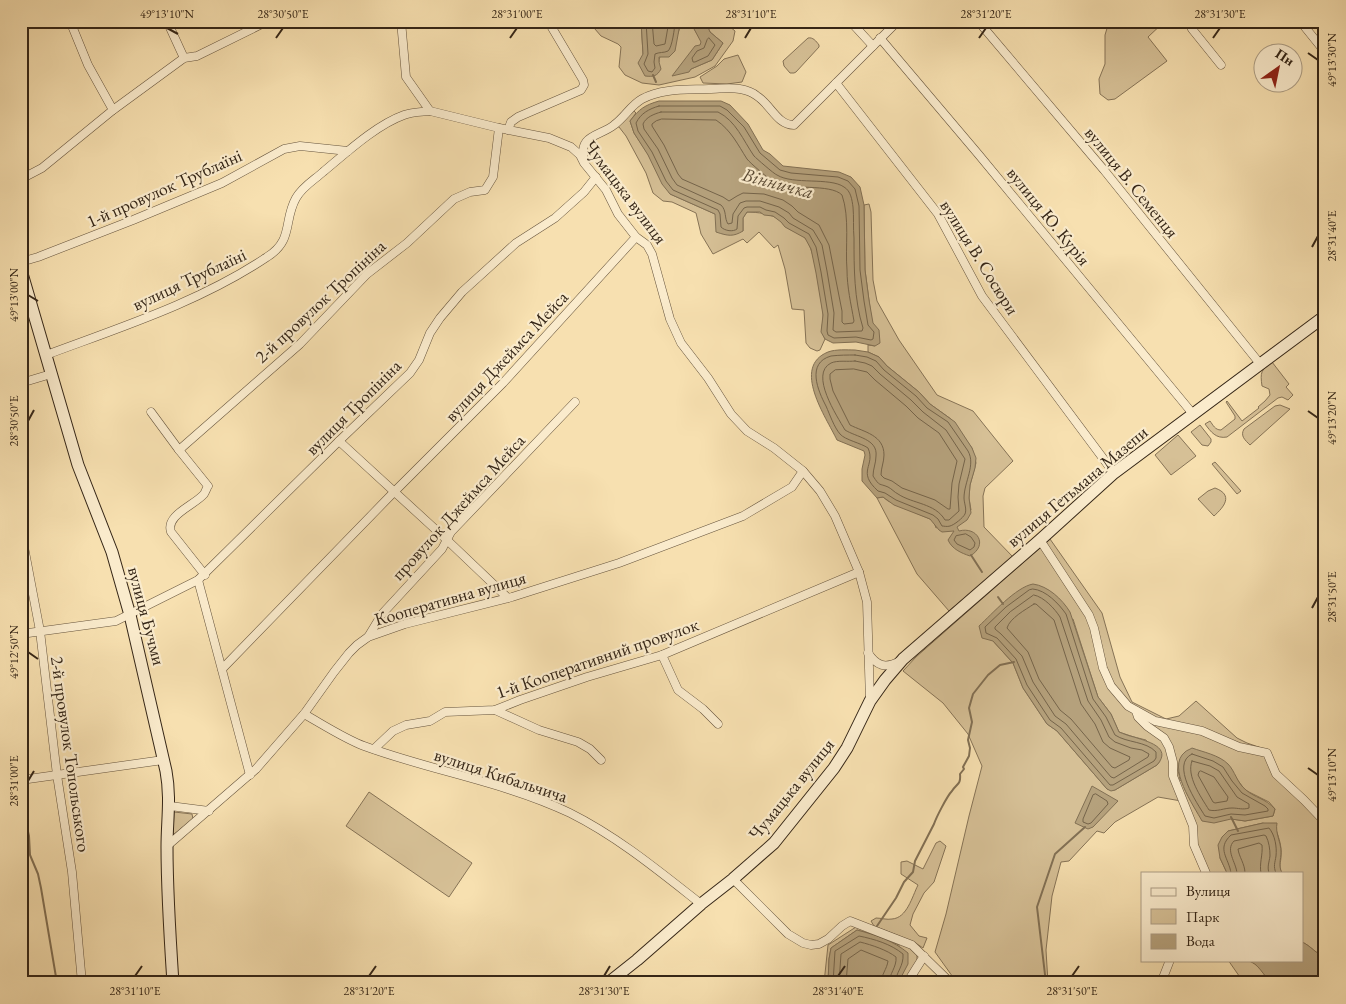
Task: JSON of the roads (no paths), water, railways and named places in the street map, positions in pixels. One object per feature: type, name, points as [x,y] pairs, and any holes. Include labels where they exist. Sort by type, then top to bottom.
[{"type":"street","points":[[70,21],[88,65],[113,110]]},
{"type":"street","points":[[167,21],[184,58]]},
{"type":"street","points":[[21,179],[42,168],[113,110],[184,58],[197,56],[268,21]]},
{"type":"street","points":[[401,21],[406,77],[430,112]]},
{"type":"street","points":[[508,130],[511,122],[518,117],[581,90],[584,85],[583,80],[548,21]]},
{"type":"street","points":[[850,21],[873,46]]},
{"type":"street","points":[[584,163],[583,146],[588,139],[614,126],[642,99],[671,90],[739,89],[751,92],[758,96],[782,122],[794,125],[898,21]]},
{"type":"street","name":"вулиця В. Семенця","points":[[978,21],[1104,170],[1261,365]]},
{"type":"street","points":[[1188,21],[1192,29],[1221,65]]},
{"type":"street","points":[[1300,21],[1325,52]]},
{"type":"street","name":"вулиця Ю. Курія","points":[[880,38],[979,154],[1193,414]]},
{"type":"street","name":"вулиця В. Сосюри","points":[[836,83],[938,214],[982,296],[1114,473]]},
{"type":"street","name":"Чумацька вулиця","points":[[430,112],[549,138],[571,147],[580,155],[584,163],[606,190],[618,214],[636,237],[647,245],[652,254],[670,319],[681,343],[708,378],[730,414],[747,431],[774,448],[803,471],[820,491],[834,516],[859,572],[867,602],[870,702],[847,748],[834,768],[774,843],[611,982]]},
{"type":"street","name":"вулиця Трублаїні","points":[[46,355],[176,306],[231,279],[269,256],[279,248],[286,236],[292,208],[301,190],[375,131],[404,114],[430,112]]},
{"type":"street","name":"2-й провулок Тропініна","points":[[179,450],[300,344],[367,274],[407,243],[454,199],[470,192],[485,190],[493,177],[499,128]]},
{"type":"street","name":"1-й провулок Трублаїні","points":[[21,262],[133,220],[222,183],[284,148],[300,146],[348,151]]},
{"type":"street","name":"вулиця Тропініна","points":[[21,634],[116,621],[205,575],[410,373],[420,360],[430,333],[462,292],[516,243],[555,218],[584,192],[596,177]]},
{"type":"street","name":"вулиця Джеймса Мейса","points":[[222,669],[503,383],[636,237]]},
{"type":"street","name":"вулиця Бучми","points":[[21,270],[78,465],[112,552],[130,614],[169,786],[168,901],[173,983]]},
{"type":"street","name":"вулиця Гетьмана Мазепи","points":[[870,702],[885,680],[903,660],[1114,473],[1325,316]]},
{"type":"street","points":[[21,383],[51,374]]},
{"type":"street","name":"провулок Джеймса Мейса","points":[[368,637],[382,614],[442,548],[451,532],[575,402]]},
{"type":"street","points":[[151,412],[208,486],[205,493],[175,517],[169,527],[205,575]]},
{"type":"street","points":[[339,441],[508,598]]},
{"type":"street","name":"Кооперативна вулиця","points":[[167,846],[250,775],[304,714],[349,653],[368,637],[405,624],[508,598],[619,563],[743,516],[792,487],[803,471]]},
{"type":"street","name":"2-й провулок Топольського","points":[[21,531],[40,631],[57,775],[72,872],[82,983]]},
{"type":"street","points":[[1040,540],[1088,615],[1094,628],[1103,668],[1111,686],[1122,701],[1136,711],[1155,720],[1202,731],[1239,747],[1267,753],[1276,774],[1325,822]]},
{"type":"street","name":"1-й Кооперативний провулок","points":[[374,749],[393,731],[406,726],[430,721],[445,712],[495,710],[587,677],[662,655],[859,572]]},
{"type":"street","points":[[198,580],[250,775]]},
{"type":"street","points":[[868,653],[874,662],[882,665],[893,665],[903,660]]},
{"type":"street","points":[[662,655],[678,690],[703,709],[718,724]]},
{"type":"street","points":[[495,710],[539,730],[578,742],[590,749],[602,760]]},
{"type":"street","points":[[1136,711],[1142,722],[1164,738],[1169,747],[1174,762],[1173,776],[1193,826],[1194,845],[1206,872]]},
{"type":"street","name":"вулиця Кибальчича","points":[[304,714],[362,745],[531,797],[569,813],[605,832],[639,855],[701,904]]},
{"type":"street","points":[[21,780],[163,760]]},
{"type":"street","points":[[170,806],[209,811]]},
{"type":"street","points":[[733,879],[788,934],[803,943],[819,944],[850,921],[912,944],[951,983]]},
{"type":"street","points":[[907,983],[924,956]]},
{"type":"street","points":[[1161,983],[1169,962]]},
{"type":"water","points":[[641,21],[680,21],[675,51],[669,57],[659,57],[661,69],[657,75],[645,76],[638,63],[643,54]]},
{"type":"water","points":[[693,21],[707,25],[710,32],[723,43],[712,60],[691,69],[689,72],[672,76],[695,46],[700,45],[701,42],[693,27]]},
{"type":"water","points":[[659,101],[721,101],[730,105],[748,124],[763,150],[783,166],[839,172],[851,177],[860,187],[864,205],[865,270],[873,323],[879,330],[880,343],[875,346],[856,342],[833,343],[825,339],[821,332],[823,315],[816,273],[811,249],[805,238],[785,227],[773,216],[764,215],[760,212],[747,212],[743,218],[743,231],[739,233],[730,235],[716,232],[715,214],[670,194],[662,184],[648,155],[634,133],[630,121],[643,108]]},
{"type":"water","points":[[855,350],[868,352],[879,357],[930,404],[955,422],[972,448],[976,458],[970,485],[971,513],[967,520],[957,527],[959,531],[971,531],[980,542],[976,552],[970,556],[957,550],[948,540],[954,531],[942,532],[930,519],[894,505],[883,497],[877,498],[862,481],[864,451],[837,440],[814,393],[812,369],[817,359],[828,352]]},
{"type":"water","points":[[1033,584],[1044,587],[1054,594],[1070,612],[1098,697],[1111,714],[1119,732],[1151,743],[1160,749],[1162,754],[1157,765],[1115,790],[1107,789],[1057,731],[1047,724],[1023,688],[1013,663],[993,641],[982,638],[979,626],[1012,595]]},
{"type":"water","points":[[1192,748],[1216,756],[1224,761],[1249,793],[1275,809],[1273,816],[1245,821],[1231,819],[1214,823],[1202,821],[1188,797],[1180,776],[1180,759],[1185,752]]},
{"type":"water","points":[[1092,786],[1118,801],[1093,827],[1088,829],[1075,823]]},
{"type":"water","points":[[1263,823],[1277,823],[1281,848],[1280,867],[1282,872],[1227,872],[1220,858],[1218,845],[1228,831]]},
{"type":"water","points":[[857,930],[884,939],[908,953],[908,964],[898,983],[828,983],[831,948]]},
{"type":"water","points":[[1304,943],[1325,957],[1325,983],[1273,983],[1251,962],[1304,962]]},
{"type":"waterway","name":"Вінничка","points":[[653,75],[656,82]]},
{"type":"waterway","name":"Вінничка","points":[[971,555],[982,572]]},
{"type":"waterway","points":[[998,597],[1003,604]]},
{"type":"waterway","points":[[877,926],[896,898],[904,882],[913,872],[915,861],[942,807],[959,782],[960,774],[969,756],[968,740],[972,722],[969,708],[973,694],[988,675],[1000,665],[1014,662]]},
{"type":"waterway","points":[[21,800],[29,836],[30,855],[38,874],[41,888],[57,983]]},
{"type":"waterway","points":[[1231,817],[1238,831]]},
{"type":"waterway","points":[[1046,983],[1037,907],[1055,854],[1085,827]]}]
